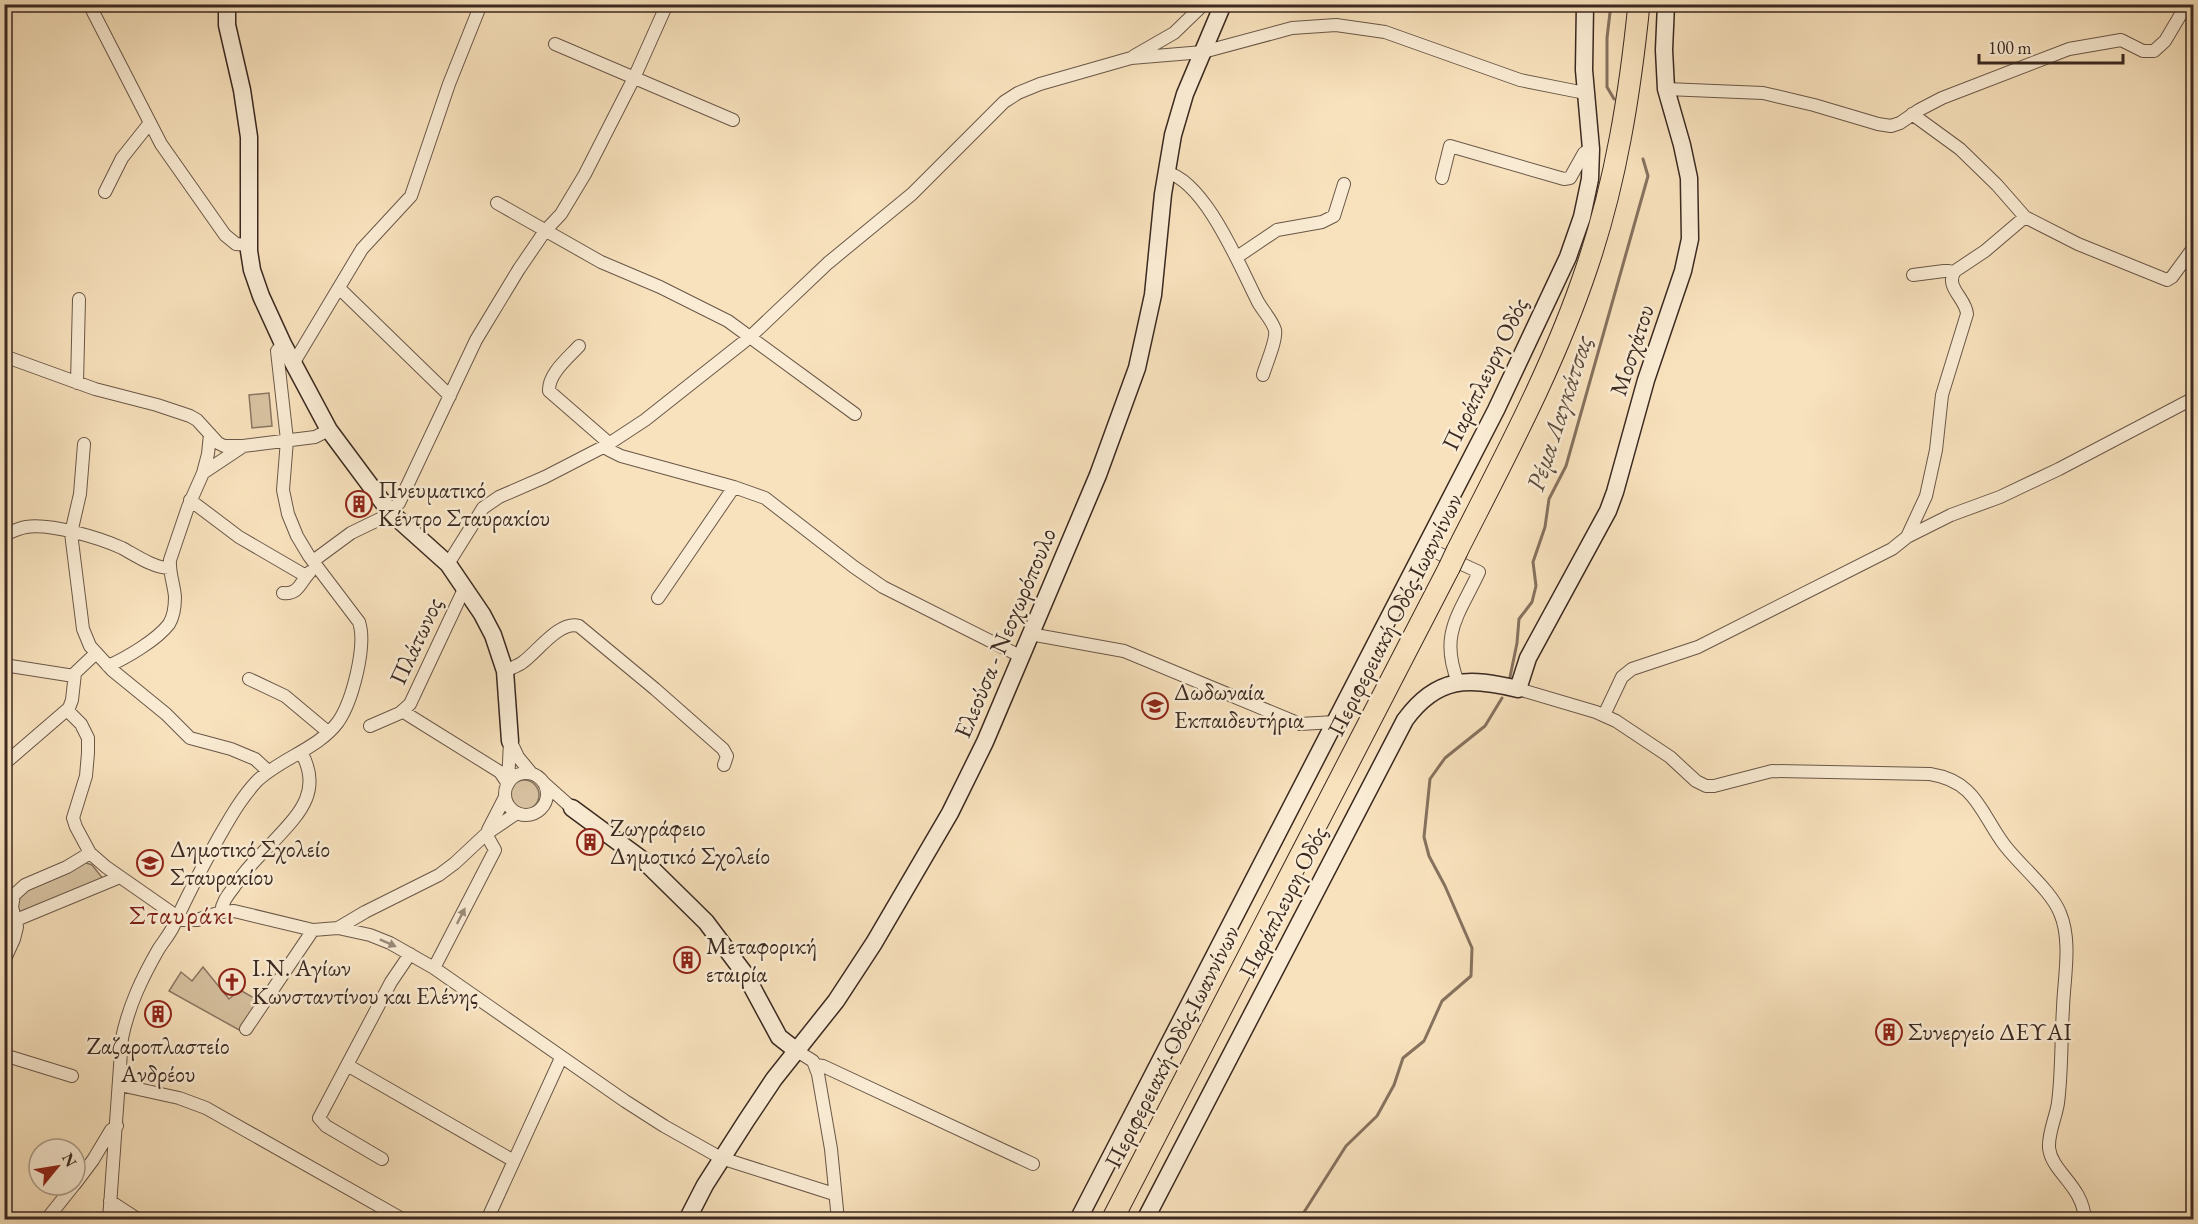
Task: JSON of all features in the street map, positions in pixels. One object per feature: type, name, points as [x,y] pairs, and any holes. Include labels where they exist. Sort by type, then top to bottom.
[{"type":"highway","name":"Περιφερειακή Οδός Ιωαννίνων","points":[[1112,1220],[1453,560],[1545,373],[1588,264],[1612,179],[1621,135],[1639,4]]},
{"type":"street","points":[[88,4],[149,124],[169,158],[221,231],[233,242],[249,245]]},
{"type":"street","points":[[228,4],[227,25],[244,99],[249,137],[249,245],[256,282],[283,344],[329,430],[390,512],[448,564],[465,587],[493,635],[505,671],[510,741],[508,783],[505,797],[486,834]]},
{"type":"street","points":[[293,364],[367,242],[409,199],[414,190],[445,95],[480,4]]},
{"type":"street","points":[[1131,58],[1174,33],[1204,4]]},
{"type":"street","name":"Ελεούσα - Νεοχωρόπουλο","points":[[687,1220],[721,1158],[774,1079],[847,985],[941,829],[970,775],[1098,475],[1137,368],[1153,295],[1166,172],[1173,135],[1185,94],[1223,4]]},
{"type":"street","name":"Παράπλευρη Οδός","points":[[1078,1220],[1496,410],[1568,257],[1586,204],[1590,179],[1591,149],[1586,93],[1585,4]]},
{"type":"street","name":"Μοσχάτου","points":[[1518,689],[1528,658],[1611,505],[1646,380],[1686,261],[1690,239],[1690,188],[1683,146],[1666,89],[1664,66],[1666,4]]},
{"type":"street","points":[[1666,89],[1762,93],[1886,125],[1896,124],[1963,90],[2069,49],[2121,40],[2143,51],[2154,51],[2165,41],[2187,4]]},
{"type":"street","points":[[283,593],[295,592],[315,564],[351,533],[390,512],[399,503],[476,340],[544,231],[561,214],[585,174],[634,78],[662,6]]},
{"type":"street","points":[[448,564],[477,515],[491,501],[607,445],[645,420],[750,337],[828,263],[912,194],[1004,102],[1018,93],[1040,84],[1131,58],[1203,52],[1292,28],[1336,25],[1385,32],[1520,80],[1586,93]]},
{"type":"street","points":[[555,44],[733,120]]},
{"type":"street","points":[[1912,114],[1960,149],[1997,185],[2025,217],[2087,248],[2166,280],[2172,277],[2193,247]]},
{"type":"street","points":[[105,192],[122,158],[149,124]]},
{"type":"street","points":[[1442,177],[1450,146],[1564,179],[1570,178],[1584,153],[1591,149]]},
{"type":"street","points":[[1166,172],[1179,177],[1189,186],[1225,234],[1258,302],[1275,331],[1263,375]]},
{"type":"street","points":[[1238,257],[1277,230],[1317,223],[1334,216],[1344,184]]},
{"type":"street","points":[[497,203],[601,262],[717,315],[855,414]]},
{"type":"street","points":[[1907,537],[1929,486],[1938,441],[1942,395],[1967,314],[1966,307],[1952,284],[1952,275],[2025,217]]},
{"type":"street","points":[[1913,275],[1949,271],[1952,275]]},
{"type":"street","points":[[339,288],[450,396]]},
{"type":"street","points":[[77,383],[80,299]]},
{"type":"street","points":[[109,1220],[122,1038],[126,1017],[136,989],[172,928],[196,876],[235,809],[268,771],[301,752],[338,722],[353,686],[358,663],[362,632],[356,616],[315,564],[297,536],[285,502],[287,440],[277,351],[283,344]]},
{"type":"street","points":[[579,346],[552,377],[549,391],[607,445],[609,450],[621,456],[734,487],[765,498],[883,587],[1020,656]]},
{"type":"street","points":[[4,356],[77,383],[190,416],[224,446],[243,446],[315,436],[329,430]]},
{"type":"street","points":[[1604,715],[1622,677],[1632,669],[1698,647],[1892,549],[1907,537],[1951,515],[2000,497],[2059,469],[2193,398]]},
{"type":"street","points":[[108,666],[131,654],[170,622],[174,611],[175,596],[169,567],[190,500],[203,473],[210,434]]},
{"type":"street","points":[[84,444],[80,494],[71,533],[83,629],[95,654],[166,714],[190,738],[231,749],[255,759],[268,771]]},
{"type":"street","points":[[203,473],[243,446]]},
{"type":"street","points":[[657,598],[734,487]]},
{"type":"street","points":[[190,500],[239,537],[306,576]]},
{"type":"street","points":[[4,535],[33,526],[71,533],[105,540],[158,566],[169,567]]},
{"type":"street","points":[[1425,547],[1479,572],[1451,635],[1450,656],[1458,682]]},
{"type":"street","name":"Πλάτωνος","points":[[370,726],[402,711],[414,697],[465,587]]},
{"type":"street","points":[[505,671],[525,660],[564,627],[573,624],[579,626],[726,752],[724,765]]},
{"type":"street","points":[[1030,634],[1124,651],[1300,724],[1335,722]]},
{"type":"street","points":[[4,764],[67,710],[72,700],[76,671],[95,654]]},
{"type":"street","points":[[4,665],[74,676]]},
{"type":"street","points":[[249,679],[285,696],[328,732]]},
{"type":"street","name":"Παράπλευρη Οδός","points":[[1145,1220],[1399,730],[1424,698],[1442,687],[1458,682],[1492,683],[1518,689]]},
{"type":"street","points":[[1518,689],[1604,715],[1663,752],[1696,781],[1706,786],[1763,772],[1785,770],[1930,774],[1950,779],[1970,793],[1982,808],[2002,842],[2051,898],[2061,916],[2065,971],[2059,1095],[2050,1150],[2053,1161],[2079,1197],[2085,1220]]},
{"type":"street","points":[[67,710],[84,727],[88,740],[86,776],[74,818],[76,827],[90,853],[99,862],[176,917],[189,922],[221,912],[234,911],[313,930],[338,928],[370,935],[434,968],[543,1043],[561,1058],[664,1126],[721,1158],[834,1194]]},
{"type":"street","points":[[402,711],[500,772],[508,783]]},
{"type":"street","points":[[510,741],[518,757],[532,774],[572,808],[644,861],[706,922],[745,974],[779,1038],[813,1061],[831,1149],[838,1220]]},
{"type":"street","points":[[221,912],[222,903],[244,872],[303,807],[308,798],[309,778],[306,761],[301,752]]},
{"type":"street","points":[[508,783],[518,775],[532,774]]},
{"type":"street","points":[[542,807],[546,795],[543,782]]},
{"type":"street","points":[[505,797],[507,803],[517,813]]},
{"type":"street","points":[[338,928],[364,912],[439,875],[486,834],[517,813],[530,814],[542,807],[557,805],[572,808]]},
{"type":"street","points":[[434,968],[495,850],[486,834]]},
{"type":"street","points":[[4,961],[16,934],[10,923],[12,901],[20,890],[90,853]]},
{"type":"street","points":[[10,923],[120,876]]},
{"type":"street","points":[[246,1029],[313,930]]},
{"type":"street","points":[[382,1159],[326,1126],[320,1120],[323,1109],[391,982],[410,954]]},
{"type":"street","points":[[4,1054],[72,1076]]},
{"type":"street","points":[[487,1220],[561,1058]]},
{"type":"street","points":[[347,1065],[514,1161]]},
{"type":"street","points":[[815,1065],[823,1066],[1033,1164]]},
{"type":"street","points":[[120,1085],[179,1098],[206,1108],[404,1220]]},
{"type":"street","points":[[87,1166],[111,1130],[117,1126]]},
{"type":"street","points":[[46,1220],[65,1197]]},
{"type":"street","points":[[110,1201],[139,1220]]},
{"type":"shaded area","points":[[269,393],[272,426],[252,428],[249,395]]},
{"type":"shaded area","points":[[524,780],[530,781],[538,789],[538,801],[530,809],[524,810],[518,809],[510,801],[509,795],[510,789],[518,781]]},
{"type":"shaded area","points":[[81,861],[92,865],[104,880],[20,916],[16,899],[22,893]]},
{"type":"shaded area","points":[[203,967],[229,999],[240,990],[261,1002],[241,1031],[169,991],[181,972],[192,981]]},
{"type":"waterway","name":"Ρέμα Λαγκάτσας","points":[[1611,4],[1607,38],[1607,87],[1614,99]]},
{"type":"waterway","name":"Ρέμα Λαγκάτσας","points":[[1510,677],[1519,619],[1532,602],[1536,586],[1533,562],[1545,527],[1549,499],[1566,466],[1648,176],[1643,159]]},
{"type":"waterway","name":"Ρέμα Λαγκάτσας","points":[[1299,1220],[1346,1146],[1377,1116],[1394,1085],[1403,1058],[1424,1041],[1442,1001],[1471,976],[1472,948],[1429,856],[1424,837],[1430,779],[1445,758],[1485,726],[1502,698]]},
{"type":"place","name":"Πνευματικό Κέντρο Σταυρακίου","points":[[359,504]]},
{"type":"place","name":"Δωδωναία Εκπαιδευτήρια","points":[[1155,706]]},
{"type":"place","name":"Ζωγράφειο Δημοτικό Σχολείο","points":[[590,842]]},
{"type":"place","name":"Δημοτικό Σχολείο Σταυρακίου","points":[[150,863]]},
{"type":"place","name":"Μεταφορική εταιρία","points":[[687,960]]},
{"type":"place","name":"Ι.Ν. Αγίων Κωνσταντίνου και Ελένης","points":[[232,982]]},
{"type":"place","name":"Ζαζαροπλαστείο Ανδρέου","points":[[158,1014]]},
{"type":"place","name":"Συνεργείο ΔΕΥΑΙ","points":[[1889,1032]]},
{"type":"district","name":"Σταυράκι","points":[[182,915]]}]
